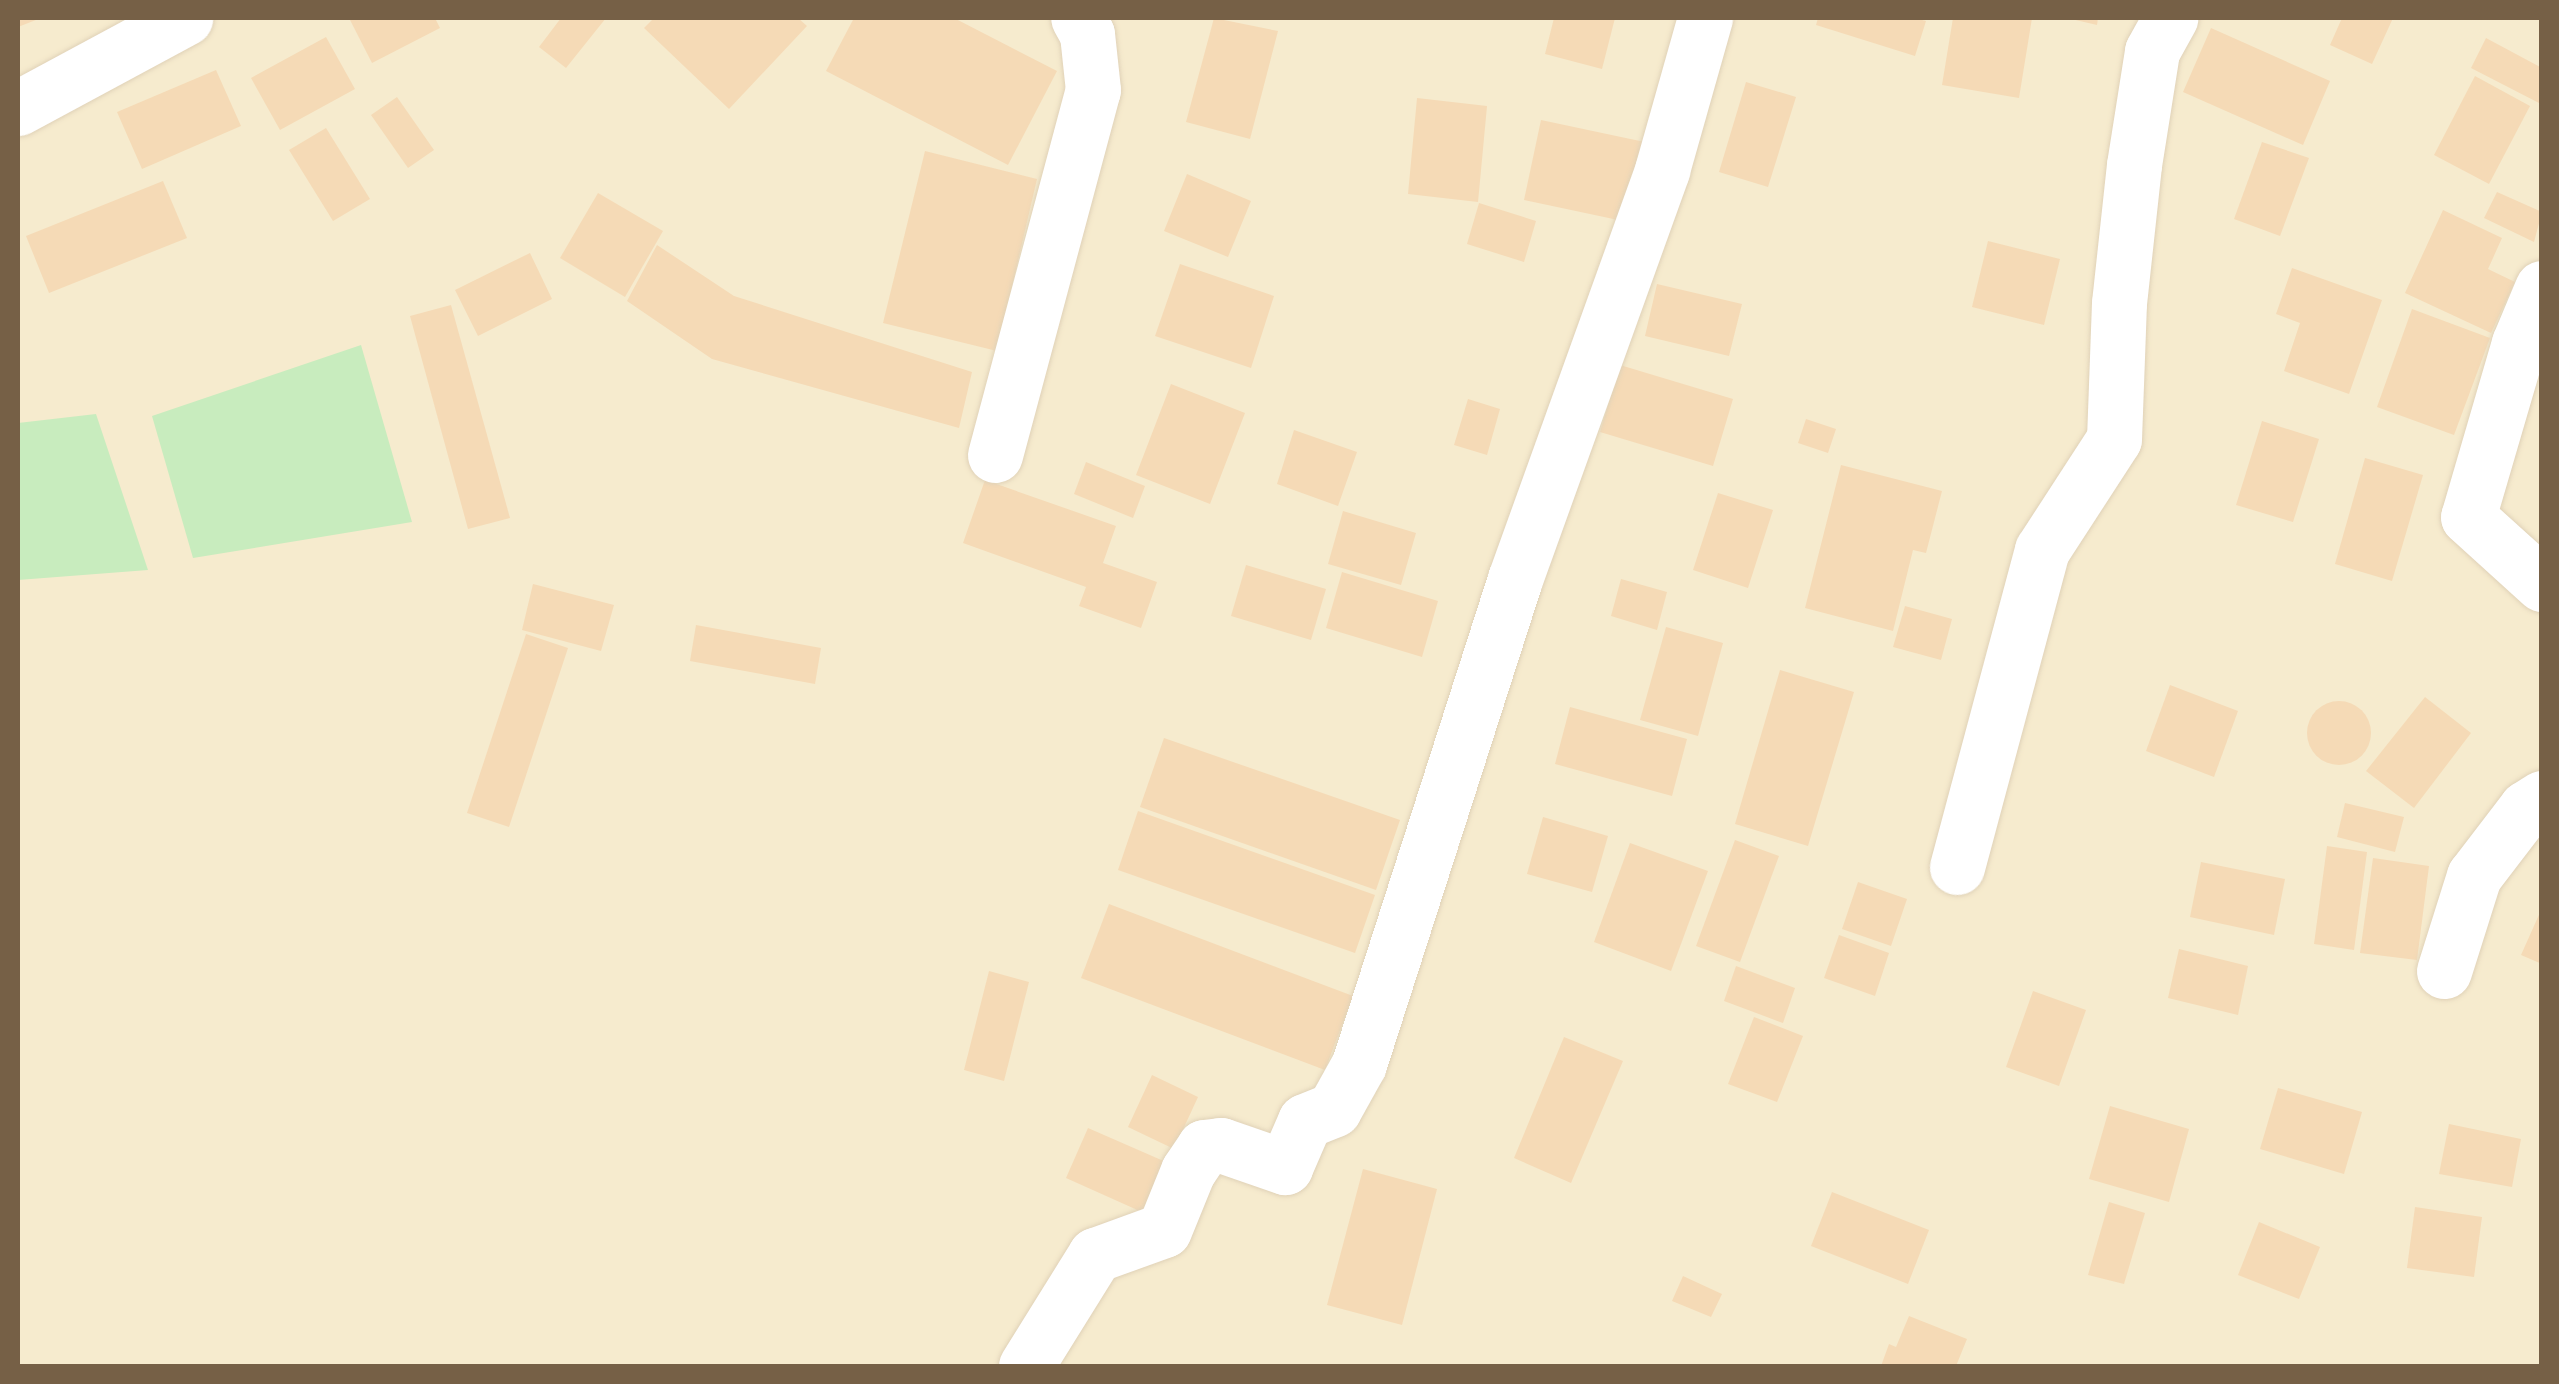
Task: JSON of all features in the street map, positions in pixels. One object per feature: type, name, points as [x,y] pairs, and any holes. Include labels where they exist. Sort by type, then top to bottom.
[{"type":"street","points":[[18,108],[184,18]]},
{"type":"street","points":[[995,456],[1092,90],[1087,34],[1078,18]]},
{"type":"street","points":[[1026,1366],[1095,1254],[1164,1230],[1188,1171],[1204,1147],[1221,1145],[1284,1167],[1305,1122],[1334,1109],[1360,1064],[1514,578],[1662,170],[1705,18]]},
{"type":"street","points":[[1957,867],[2042,550],[2114,439],[2120,302],[2134,166],[2152,51],[2170,18]]},
{"type":"street","points":[[2542,288],[2518,343],[2468,517],[2542,584]]},
{"type":"street","points":[[2444,970],[2474,876],[2526,808],[2542,798]]},
{"type":"shaded area","points":[[18,18],[2541,18],[2541,1366],[18,1366]]},
{"type":"green space","points":[[361,345],[412,522],[193,558],[152,416]]},
{"type":"green space","points":[[96,414],[148,570],[18,580],[18,423]]},
{"type":"building","points":[[18,18],[41,18],[18,27]]},
{"type":"building","points":[[349,18],[435,18],[440,28],[372,63]]},
{"type":"building","points":[[561,18],[606,18],[566,68],[539,47]]},
{"type":"building","points":[[654,18],[798,18],[807,26],[729,109],[644,28]]},
{"type":"building","points":[[854,18],[954,18],[1057,71],[1008,165],[826,71]]},
{"type":"building","points":[[1214,18],[1278,31],[1250,139],[1186,122]]},
{"type":"building","points":[[1554,18],[1615,18],[1602,69],[1545,54]]},
{"type":"building","points":[[1818,18],[1926,21],[1915,56],[1816,25]]},
{"type":"building","points":[[1953,18],[2032,18],[2019,98],[1942,85]]},
{"type":"building","points":[[2067,18],[2098,18],[2097,25]]},
{"type":"building","points":[[2342,18],[2393,18],[2372,64],[2330,45]]},
{"type":"building","points":[[2211,28],[2330,81],[2303,145],[2183,92]]},
{"type":"building","points":[[326,37],[355,89],[280,130],[251,78]]},
{"type":"building","points":[[2486,38],[2542,68],[2539,103],[2471,68]]},
{"type":"building","points":[[216,70],[241,126],[142,169],[117,112]]},
{"type":"building","points":[[2475,76],[2530,106],[2489,184],[2434,155]]},
{"type":"building","points":[[1746,82],[1796,97],[1768,187],[1719,172]]},
{"type":"building","points":[[397,97],[434,150],[408,168],[371,115]]},
{"type":"building","points":[[1417,98],[1487,106],[1478,202],[1408,194]]},
{"type":"building","points":[[1541,120],[1654,144],[1637,224],[1524,200]]},
{"type":"building","points":[[326,128],[370,199],[333,221],[289,150]]},
{"type":"building","points":[[2262,142],[2309,158],[2280,236],[2234,219]]},
{"type":"building","points":[[925,151],[1037,179],[997,351],[883,323]]},
{"type":"building","points":[[1187,174],[1251,201],[1228,257],[1164,231]]},
{"type":"building","points":[[163,181],[187,238],[49,293],[26,236]]},
{"type":"building","points":[[2497,192],[2542,212],[2534,242],[2484,218]]},
{"type":"building","points":[[598,193],[663,231],[625,297],[560,258]]},
{"type":"building","points":[[1479,203],[1536,221],[1524,262],[1467,244]]},
{"type":"building","points":[[2443,210],[2502,238],[2488,269],[2515,282],[2491,333],[2405,293]]},
{"type":"building","points":[[1988,241],[2060,259],[2044,325],[1972,307]]},
{"type":"building","points":[[657,245],[734,296],[972,372],[959,428],[712,359],[627,301]]},
{"type":"building","points":[[530,253],[552,299],[478,336],[455,290]]},
{"type":"building","points":[[1180,264],[1274,296],[1251,368],[1155,336]]},
{"type":"building","points":[[2292,268],[2382,300],[2349,394],[2284,371],[2300,323],[2276,314]]},
{"type":"building","points":[[1657,284],[1742,304],[1729,356],[1645,336]]},
{"type":"building","points":[[451,305],[510,518],[468,529],[410,316]]},
{"type":"building","points":[[2412,309],[2490,338],[2454,435],[2377,407]]},
{"type":"building","points":[[1620,365],[1733,399],[1713,466],[1600,432]]},
{"type":"building","points":[[1171,384],[1245,413],[1210,504],[1136,475]]},
{"type":"building","points":[[1468,399],[1500,409],[1487,455],[1454,445]]},
{"type":"building","points":[[1806,419],[1836,429],[1828,453],[1798,443]]},
{"type":"building","points":[[2262,421],[2319,439],[2293,522],[2236,505]]},
{"type":"building","points":[[1294,430],[1357,452],[1338,506],[1277,484]]},
{"type":"building","points":[[2365,458],[2423,475],[2392,581],[2335,564]]},
{"type":"building","points":[[1086,462],[1145,486],[1133,518],[1074,494]]},
{"type":"building","points":[[1841,465],[1942,491],[1926,553],[1913,550],[1893,631],[1805,608]]},
{"type":"building","points":[[985,480],[1116,526],[1103,563],[1157,582],[1141,628],[1079,606],[1086,587],[963,543]]},
{"type":"building","points":[[1718,493],[1773,510],[1748,588],[1693,570]]},
{"type":"building","points":[[1343,511],[1416,533],[1401,585],[1328,564]]},
{"type":"building","points":[[1246,565],[1326,589],[1311,640],[1231,616]]},
{"type":"building","points":[[1342,572],[1438,601],[1422,657],[1326,628]]},
{"type":"building","points":[[1621,579],[1667,592],[1657,630],[1611,616]]},
{"type":"building","points":[[533,584],[614,605],[601,651],[522,630]]},
{"type":"building","points":[[1905,606],[1952,619],[1941,660],[1893,647]]},
{"type":"building","points":[[696,625],[821,648],[815,684],[690,661]]},
{"type":"building","points":[[1666,627],[1723,643],[1698,736],[1640,720]]},
{"type":"building","points":[[526,634],[568,648],[509,827],[467,813]]},
{"type":"building","points":[[1780,670],[1854,692],[1808,846],[1735,824]]},
{"type":"building","points":[[2170,685],[2238,711],[2214,777],[2146,751]]},
{"type":"building","points":[[2425,697],[2471,733],[2414,808],[2366,771]]},
{"type":"building","points":[[2339,701],[2362,710],[2371,733],[2362,756],[2339,765],[2316,756],[2307,733],[2316,710]]},
{"type":"building","points":[[1570,707],[1687,739],[1672,796],[1555,764]]},
{"type":"building","points":[[1164,738],[1400,820],[1376,890],[1140,807]]},
{"type":"building","points":[[2345,803],[2404,817],[2395,852],[2337,837]]},
{"type":"building","points":[[1138,811],[1375,895],[1355,953],[1118,870]]},
{"type":"building","points":[[1543,817],[1608,836],[1592,892],[1527,874]]},
{"type":"building","points":[[1735,840],[1779,856],[1740,962],[1696,946]]},
{"type":"building","points":[[1630,843],[1708,871],[1671,971],[1594,942]]},
{"type":"building","points":[[2327,846],[2367,852],[2354,950],[2314,944]]},
{"type":"building","points":[[2373,858],[2429,866],[2417,960],[2360,953]]},
{"type":"building","points":[[2201,862],[2285,879],[2274,935],[2190,917]]},
{"type":"building","points":[[1858,882],[1907,899],[1891,946],[1842,929]]},
{"type":"building","points":[[1109,904],[1353,996],[1325,1070],[1081,978]]},
{"type":"building","points":[[2542,908],[2542,964],[2521,955]]},
{"type":"building","points":[[1839,935],[1889,953],[1875,996],[1824,978]]},
{"type":"building","points":[[2179,949],[2248,966],[2238,1015],[2168,998]]},
{"type":"building","points":[[1736,966],[1795,988],[1783,1023],[1724,1001]]},
{"type":"building","points":[[989,971],[1029,982],[1004,1081],[964,1070]]},
{"type":"building","points":[[2033,991],[2086,1010],[2059,1086],[2006,1067]]},
{"type":"building","points":[[1754,1017],[1803,1036],[1777,1102],[1728,1084]]},
{"type":"building","points":[[1564,1037],[1623,1061],[1571,1183],[1514,1158]]},
{"type":"building","points":[[1152,1075],[1198,1097],[1174,1149],[1128,1127]]},
{"type":"building","points":[[2278,1088],[2362,1112],[2344,1174],[2260,1149]]},
{"type":"building","points":[[2110,1106],[2189,1129],[2169,1202],[2089,1179]]},
{"type":"building","points":[[2449,1124],[2521,1139],[2512,1187],[2439,1174]]},
{"type":"building","points":[[1088,1128],[1175,1166],[1153,1217],[1066,1178]]},
{"type":"building","points":[[1363,1169],[1437,1189],[1402,1325],[1327,1305]]},
{"type":"building","points":[[1832,1192],[1929,1230],[1908,1284],[1811,1246]]},
{"type":"building","points":[[2109,1202],[2145,1213],[2124,1284],[2088,1275]]},
{"type":"building","points":[[2415,1207],[2482,1217],[2474,1277],[2407,1268]]},
{"type":"building","points":[[2259,1222],[2320,1247],[2299,1299],[2238,1275]]},
{"type":"building","points":[[1683,1276],[1722,1294],[1711,1317],[1672,1301]]},
{"type":"building","points":[[1909,1316],[1967,1339],[1956,1366],[1881,1366],[1889,1344],[1896,1347]]}]
